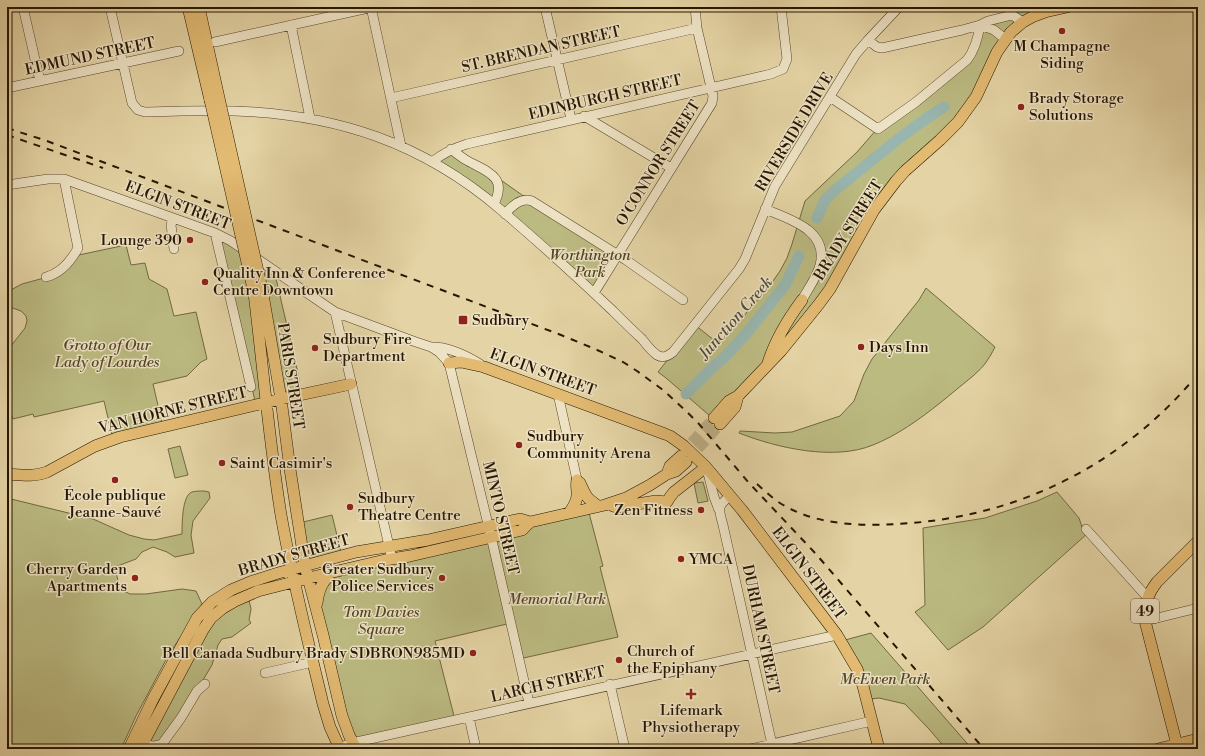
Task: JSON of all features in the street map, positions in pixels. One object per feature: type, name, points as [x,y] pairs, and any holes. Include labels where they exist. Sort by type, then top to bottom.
[{"type":"main road","name":"PARIS STREET","points":[[188,7],[215,99]]},
{"type":"main road","name":"PARIS STREET","points":[[199,7],[215,99],[281,399],[305,566],[342,716],[354,746]]},
{"type":"main road","name":"BRADY STREET","points":[[717,421],[729,401],[738,396],[766,367],[802,326],[830,289],[874,210],[896,181],[950,130],[969,107],[1005,39],[1023,22],[1034,16],[1067,7]]},
{"type":"main road","name":"PARIS STREET","points":[[258,291],[274,468],[287,546],[313,662],[330,727],[339,748]]},
{"type":"main road","points":[[802,300],[799,318],[802,326]]},
{"type":"main road","points":[[766,367],[772,351],[783,330],[802,300]]},
{"type":"main road","name":"ELGIN STREET","points":[[449,363],[461,362],[484,366],[670,436],[684,446],[706,467],[730,496],[837,635],[857,669],[864,686],[879,749]]},
{"type":"main road","name":"VAN HORNE STREET","points":[[7,474],[25,476],[41,474],[88,449],[105,442],[267,402],[351,384]]},
{"type":"main road","name":"BRADY STREET","points":[[129,749],[153,699],[197,618],[212,602],[231,590],[271,575],[356,552],[428,540],[520,519],[530,522],[601,506],[621,500],[639,492],[667,474],[676,471],[683,459]]},
{"type":"main road","points":[[577,480],[581,484],[588,500],[601,506],[618,507],[656,501],[667,502],[674,492],[706,467]]},
{"type":"main road","points":[[568,513],[577,500],[577,480]]},
{"type":"main road","name":"BRADY STREET","points":[[141,747],[203,630],[211,618],[223,608],[258,591],[333,572],[491,538],[522,530],[530,522]]},
{"type":"main road","name":"49","points":[[1177,747],[1145,621],[1145,606],[1151,590],[1157,582],[1198,541]]},
{"type":"main road","points":[[271,575],[280,564],[287,546]]},
{"type":"main road","points":[[316,608],[320,588],[324,580],[333,572]]},
{"type":"main road","points":[[1158,749],[1177,747],[1198,740]]},
{"type":"street","points":[[23,7],[40,81]]},
{"type":"street","points":[[110,7],[132,102],[138,110],[145,112],[201,110],[258,112],[310,118],[348,127],[401,146],[460,178],[494,204],[594,293]]},
{"type":"street","points":[[215,42],[372,7],[401,146]]},
{"type":"street","points":[[545,7],[572,119]]},
{"type":"street","name":"O'CONNOR STREET","points":[[594,293],[712,103],[713,96],[697,28],[694,7]]},
{"type":"street","name":"RIVERSIDE DRIVE","points":[[594,293],[656,354],[663,357],[668,356],[673,352],[739,269],[745,259],[775,186],[856,54],[899,7]]},
{"type":"street","name":"EDINBURGH STREET","points":[[432,162],[440,155],[451,149],[467,144],[771,74],[783,69],[786,64],[787,52],[782,8]]},
{"type":"street","points":[[868,40],[877,47],[882,48],[947,34],[1012,16],[1023,22]]},
{"type":"street","points":[[291,25],[310,118]]},
{"type":"street","points":[[980,25],[994,30],[1005,39]]},
{"type":"street","points":[[830,97],[878,129],[916,102],[967,60],[977,42],[980,25]]},
{"type":"street","name":"ST. BRENDAN STREET","points":[[391,98],[697,28]]},
{"type":"street","name":"EDMUND STREET","points":[[7,88],[179,50]]},
{"type":"street","points":[[584,116],[671,168]]},
{"type":"street","points":[[451,149],[465,160],[492,174],[497,179],[499,191],[494,204]]},
{"type":"street","points":[[7,185],[48,179],[64,179],[78,248],[75,254],[62,269],[55,275],[46,277]]},
{"type":"street","name":"ELGIN STREET","points":[[64,179],[214,233],[231,241],[335,312],[432,347],[449,363]]},
{"type":"street","points":[[505,214],[516,203],[527,199],[532,201],[618,254],[683,300]]},
{"type":"street","points":[[765,209],[801,224],[818,242],[821,257],[820,264],[818,271],[802,300]]},
{"type":"street","points":[[173,219],[171,225],[174,249]]},
{"type":"street","points":[[214,233],[251,388]]},
{"type":"street","points":[[335,312],[392,559]]},
{"type":"street","points":[[432,347],[453,350],[484,366]]},
{"type":"street","name":"MINTO STREET","points":[[449,363],[529,703]]},
{"type":"street","points":[[558,394],[577,480]]},
{"type":"street","name":"DURHAM STREET","points":[[706,467],[719,510],[772,747]]},
{"type":"street","points":[[719,510],[722,502],[730,496]]},
{"type":"street","points":[[1086,529],[1148,598]]},
{"type":"street","points":[[1145,621],[1198,608]]},
{"type":"street","name":"LARCH STREET","points":[[339,748],[354,746],[468,717],[610,684],[837,635]]},
{"type":"street","points":[[265,673],[313,662]]},
{"type":"street","points":[[141,747],[162,744],[181,718],[197,691],[205,684]]},
{"type":"street","points":[[610,684],[625,749]]},
{"type":"street","points":[[468,717],[476,749]]},
{"type":"street","points":[[750,749],[772,747],[872,721]]},
{"type":"green space","points":[[1016,7],[1069,7],[1017,28],[976,97],[905,171],[801,329],[710,416],[658,372],[695,325],[719,344],[768,288],[780,271],[792,244],[805,201],[857,152],[877,129],[966,60],[979,31],[1011,15]]},
{"type":"green space","name":"Worthington Park","points":[[452,149],[495,176],[532,202],[618,254],[594,294],[505,214],[432,163]]},
{"type":"green space","points":[[212,235],[241,251],[252,298],[262,404],[256,405],[232,304]]},
{"type":"green space","name":"Grotto of Our Lady of Lourdes","points":[[126,245],[131,265],[145,263],[149,279],[167,289],[174,316],[196,312],[207,359],[201,362],[187,376],[153,384],[163,427],[113,439],[104,401],[34,417],[33,414],[13,419],[11,414],[7,411],[7,351],[25,328],[27,321],[26,316],[21,311],[7,306],[7,292],[22,284],[55,275],[74,256]]},
{"type":"green space","points":[[261,262],[274,270],[298,373],[301,395],[282,399]]},
{"type":"green space","points":[[926,288],[995,347],[987,361],[973,376],[932,409],[908,427],[890,437],[858,450],[841,452],[806,451],[788,448],[739,433],[740,431],[775,433],[792,432],[840,416],[854,401],[864,374],[872,359],[919,300]]},
{"type":"green space","points":[[180,446],[188,475],[175,478],[168,449]]},
{"type":"green space","points":[[703,482],[708,501],[698,503],[694,483]]},
{"type":"green space","points":[[192,492],[209,492],[210,498],[193,521],[191,535],[194,553],[175,557],[167,552],[153,547],[142,552],[136,559],[115,567],[118,581],[117,588],[130,594],[146,594],[182,589],[196,591],[202,604],[168,656],[136,716],[121,749],[7,749],[7,498],[93,519],[129,535],[154,540],[182,534],[183,511],[186,499]]},
{"type":"green space","points":[[1057,492],[1079,518],[1082,527],[1088,533],[983,627],[948,650],[915,612],[925,605],[923,528],[985,518],[1037,501]]},
{"type":"green space","name":"Tom Davies Square","points":[[588,509],[603,566],[600,567],[618,637],[519,659],[511,623],[435,641],[455,720],[353,743],[318,597],[333,572],[530,522]]},
{"type":"green space","points":[[332,515],[342,556],[306,565],[299,523]]},
{"type":"green space","points":[[248,596],[251,609],[249,620],[251,623],[232,637],[222,639],[218,645],[212,665],[203,680],[204,685],[163,744],[148,747],[157,716],[203,630]]},
{"type":"green space","name":"McEwen Park","points":[[871,633],[972,749],[946,749],[905,704],[879,698],[871,699],[845,640]]},
{"type":"waterway","name":"Junction Creek","points":[[817,218],[825,200],[835,190],[902,136],[944,107]]},
{"type":"waterway","name":"Junction Creek","points":[[686,394],[727,355],[750,329],[785,285],[799,256]]},
{"type":"tunnel","points":[[681,455],[714,418]]},
{"type":"tunnel","points":[[687,461],[720,424]]},
{"type":"railway","points":[[7,128],[47,141],[561,335],[623,362],[663,390],[699,424],[749,483],[816,554],[984,749]]},
{"type":"railway","points":[[7,135],[103,168]]},
{"type":"railway","points":[[757,484],[770,496],[785,506],[811,517],[840,523],[869,525],[897,524],[941,520],[984,511],[1024,498],[1064,481],[1101,460],[1136,435],[1168,407],[1198,374]]},
{"type":"place","name":"M Champagne Siding","points":[[1062,31]]},
{"type":"place","name":"Brady Storage Solutions","points":[[1021,107]]},
{"type":"place","name":"Lounge 390","points":[[190,240]]},
{"type":"place","name":"Quality Inn & Conference Centre Downtown","points":[[205,282]]},
{"type":"place","name":"Sudbury","points":[[463,320]]},
{"type":"place","name":"Days Inn","points":[[861,347]]},
{"type":"place","name":"Sudbury Fire Department","points":[[315,348]]},
{"type":"place","name":"Sudbury Community Arena","points":[[519,445]]},
{"type":"place","name":"Saint Casimir's","points":[[222,463]]},
{"type":"place","name":"École publique Jeanne-Sauvé","points":[[115,480]]},
{"type":"place","name":"Sudbury Theatre Centre","points":[[350,507]]},
{"type":"place","name":"Zen Fitness","points":[[701,510]]},
{"type":"place","name":"YMCA","points":[[681,559]]},
{"type":"place","name":"Cherry Garden Apartments","points":[[135,578]]},
{"type":"place","name":"Greater Sudbury Police Services","points":[[442,578]]},
{"type":"place","name":"Bell Canada Sudbury Brady SDBRON985MD","points":[[473,653]]},
{"type":"place","name":"Church of the Epiphany","points":[[619,660]]},
{"type":"place","name":"Lifemark Physiotherapy","points":[[691,694]]},
{"type":"park label","name":"Memorial Park","points":[[557,599]]}]
